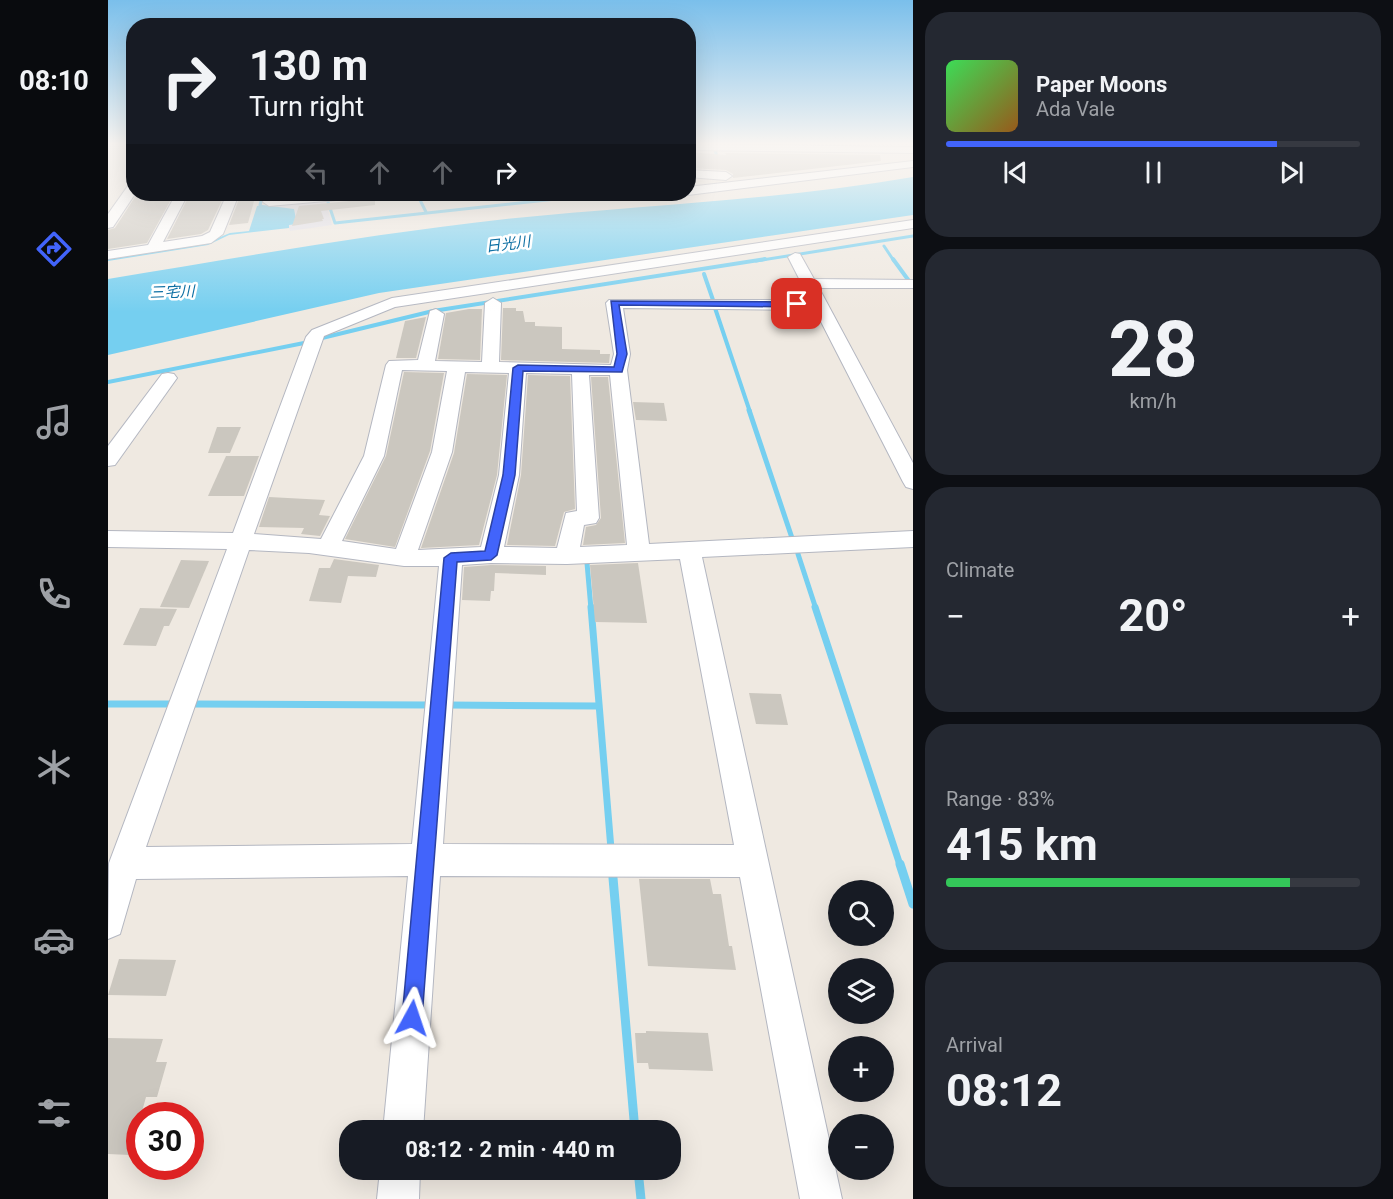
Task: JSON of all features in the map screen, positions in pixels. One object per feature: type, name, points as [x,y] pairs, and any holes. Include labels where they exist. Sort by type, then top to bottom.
[{"type":"street","points":[[108,224],[124,200]]},
{"type":"street","points":[[153,248],[178,201]]},
{"type":"street","points":[[108,255],[206,240],[216,234],[230,201]]},
{"type":"street","points":[[108,922],[119,866],[314,337],[325,328],[363,317],[392,303],[913,224]]},
{"type":"street","points":[[795,257],[913,482]]},
{"type":"street","points":[[808,283],[913,284]]},
{"type":"street","points":[[490,368],[493,303]]},
{"type":"street","points":[[639,552],[618,370],[622,354],[614,303],[820,305]]},
{"type":"street","points":[[425,366],[436,314]]},
{"type":"street","points":[[328,547],[374,456],[395,365],[618,370]]},
{"type":"street","points":[[404,558],[442,452],[457,367]]},
{"type":"street","points":[[491,555],[509,475],[518,368]]},
{"type":"street","points":[[567,556],[574,518],[588,518],[580,369]]},
{"type":"street","points":[[108,460],[168,378]]},
{"type":"street","points":[[108,539],[239,541],[328,547],[404,558],[451,558],[491,555],[567,556],[913,538]]},
{"type":"street","points":[[689,549],[821,1199]]},
{"type":"street","points":[[404,1120],[451,558]]},
{"type":"street","points":[[119,866],[425,860],[752,861]]},
{"type":"street","points":[[398,1199],[399,1180]]},
{"type":"shaded area","points":[[326,201],[332,225],[290,231],[288,225],[296,224],[294,209],[263,205]]},
{"type":"water","points":[[726,200],[913,200],[913,215],[379,293],[108,355],[108,279],[307,246],[456,225]]},
{"type":"water","points":[[257,206],[294,209],[297,224],[289,225],[289,228],[229,235],[208,245],[108,261],[108,259],[213,240],[230,233],[249,231]]},
{"type":"building","points":[[132,201],[170,201],[147,243],[108,249],[108,230],[115,228]]},
{"type":"building","points":[[186,201],[222,201],[208,230],[201,234],[167,239]]},
{"type":"building","points":[[238,201],[254,201],[248,223],[229,225]]},
{"type":"building","points":[[375,201],[375,205],[321,211],[323,221],[292,226],[299,206]]},
{"type":"building","points":[[503,308],[516,308],[516,311],[523,311],[525,322],[535,322],[535,326],[562,327],[562,349],[600,350],[600,354],[610,354],[609,363],[501,360]]},
{"type":"building","points":[[482,309],[480,360],[438,359],[446,313]]},
{"type":"building","points":[[426,317],[416,358],[396,358],[405,321]]},
{"type":"building","points":[[404,372],[444,373],[430,451],[395,547],[345,539],[386,456]]},
{"type":"building","points":[[467,374],[507,375],[497,475],[479,545],[421,548],[454,453]]},
{"type":"building","points":[[528,375],[570,376],[575,509],[564,512],[555,546],[507,545],[521,475]]},
{"type":"building","points":[[591,377],[608,377],[625,543],[583,545],[586,527],[596,525],[601,518]]},
{"type":"building","points":[[633,402],[664,403],[667,421],[636,420]]},
{"type":"building","points":[[217,427],[241,427],[230,453],[208,453]]},
{"type":"building","points":[[226,456],[259,456],[244,496],[208,496]]},
{"type":"building","points":[[269,497],[325,500],[319,515],[330,516],[320,536],[301,534],[304,528],[259,527]]},
{"type":"building","points":[[334,559],[379,565],[376,577],[348,576],[341,603],[309,601],[319,568],[330,568]]},
{"type":"building","points":[[181,560],[209,561],[189,608],[160,607]]},
{"type":"building","points":[[638,563],[647,623],[595,622],[590,565]]},
{"type":"building","points":[[546,566],[546,575],[495,573],[494,591],[491,591],[490,601],[462,600],[464,567]]},
{"type":"building","points":[[140,608],[177,609],[169,626],[164,626],[156,646],[123,645]]},
{"type":"building","points":[[749,693],[781,694],[788,725],[756,724]]},
{"type":"building","points":[[639,879],[710,879],[713,894],[721,894],[729,946],[732,946],[736,970],[648,966]]},
{"type":"building","points":[[119,959],[176,960],[166,996],[108,995]]},
{"type":"building","points":[[646,1031],[708,1033],[713,1071],[649,1069],[648,1063],[637,1063],[635,1033],[646,1033]]},
{"type":"building","points":[[108,1038],[163,1039],[156,1062],[167,1062],[157,1097],[146,1097],[145,1102],[126,1102],[126,1155],[108,1154]]},
{"type":"waterway","points":[[261,201],[260,205],[266,210]]},
{"type":"waterway","points":[[328,201],[335,223],[538,201]]},
{"type":"waterway","points":[[420,201],[426,212]]},
{"type":"waterway","points":[[756,261],[913,236]]},
{"type":"waterway","points":[[884,246],[894,261]]},
{"type":"waterway","points":[[318,339],[433,311],[765,259]]},
{"type":"waterway","points":[[893,259],[909,281]]},
{"type":"waterway","points":[[704,274],[713,300]]},
{"type":"waterway","points":[[715,308],[750,412]]},
{"type":"waterway","points":[[108,382],[304,343]]},
{"type":"waterway","points":[[749,410],[792,538]]},
{"type":"waterway","points":[[798,554],[816,609]]},
{"type":"waterway","points":[[587,563],[591,609]]},
{"type":"waterway","points":[[591,607],[611,849]]},
{"type":"waterway","points":[[815,607],[900,865]]},
{"type":"waterway","points":[[108,704],[170,704]]},
{"type":"waterway","points":[[194,704],[428,705]]},
{"type":"waterway","points":[[448,705],[598,706]]},
{"type":"waterway","points":[[900,864],[913,904]]},
{"type":"waterway","points":[[613,878],[634,1120]]},
{"type":"waterway","points":[[639,1180],[641,1199]]},
{"type":"route","points":[[412,1018],[451,558],[491,555],[509,475],[518,368],[618,370],[622,354],[614,303],[797,304]]},
{"type":"water label","name":"日光川","points":[[508,244]]},
{"type":"water label","name":"三宅川","points":[[172,292]]}]
